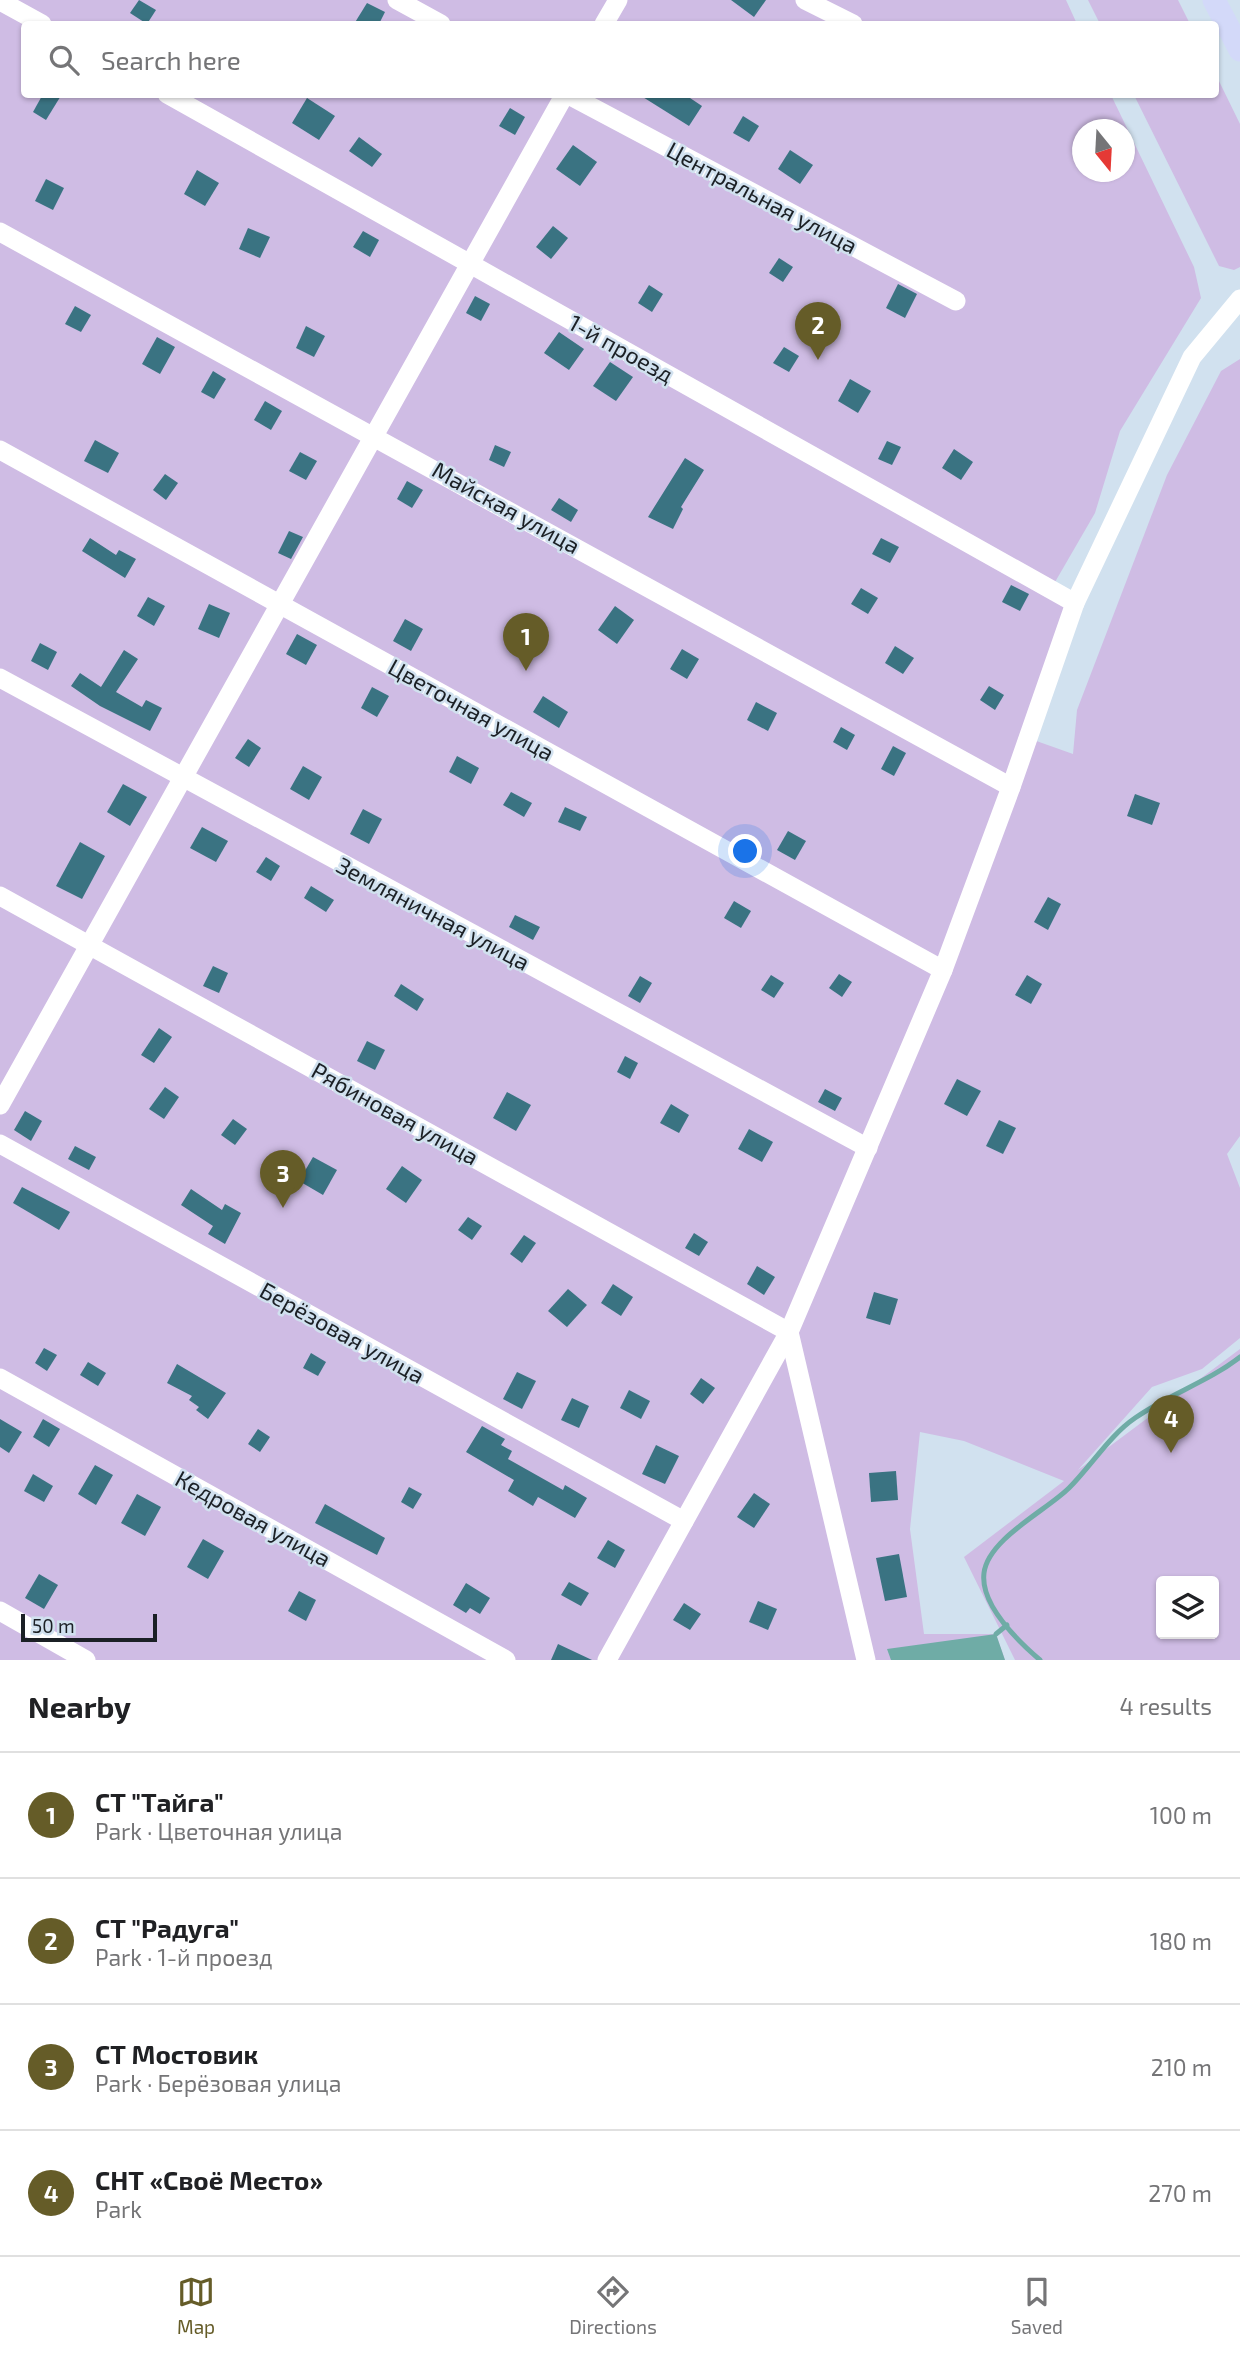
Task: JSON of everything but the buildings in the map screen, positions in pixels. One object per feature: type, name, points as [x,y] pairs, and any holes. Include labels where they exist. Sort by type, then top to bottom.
[{"type":"main road","points":[[1214,0],[1240,50]]},
{"type":"street","points":[[397,0],[436,21]]},
{"type":"street","points":[[606,21],[618,0]]},
{"type":"street","points":[[805,0],[847,21]]},
{"type":"street","points":[[0,1],[37,21]]},
{"type":"street","name":"1-й проезд","points":[[174,98],[1075,603]]},
{"type":"street","points":[[0,1105],[564,98]]},
{"type":"street","name":"Центральная улица","points":[[574,98],[956,301]]},
{"type":"street","name":"Майская улица","points":[[0,232],[374,435],[1011,788]]},
{"type":"street","points":[[607,1660],[789,1332],[943,970],[1011,788],[1075,603],[1192,357],[1240,299]]},
{"type":"street","name":"Цветочная улица","points":[[0,450],[943,970]]},
{"type":"street","name":"Земляничная улица","points":[[0,678],[868,1148]]},
{"type":"street","name":"Рябиновая улица","points":[[0,896],[789,1332]]},
{"type":"street","name":"Берёзовая улица","points":[[0,1144],[684,1521]]},
{"type":"street","points":[[789,1332],[866,1660]]},
{"type":"street","name":"Кедровая улица","points":[[0,1378],[506,1660]]},
{"type":"street","points":[[0,1611],[86,1660]]},
{"type":"shaded area","points":[[0,0],[1066,0],[1076,21],[21,21],[21,98],[1112,98],[1123,119],[1072,119],[1072,182],[1135,182],[1135,145],[1194,267],[1201,298],[1120,431],[1095,513],[1051,589],[1075,603],[1028,738],[1073,754],[1077,710],[1167,475],[1221,371],[1240,359],[1240,1136],[1227,1154],[1240,1188],[1240,1338],[1202,1369],[1152,1387],[1078,1470],[1240,1349],[1240,1660],[1015,1660],[964,1557],[1064,1481],[964,1441],[920,1432],[910,1529],[924,1634],[996,1634],[1005,1660],[0,1660]]},
{"type":"shaded area","points":[[1088,0],[1178,0],[1188,21],[1098,21]]},
{"type":"shaded area","points":[[1219,81],[1240,124],[1240,267],[1234,270],[1219,266],[1135,98],[1219,98]]},
{"type":"shaded area","points":[[996,1634],[1005,1660],[891,1660],[887,1649]]},
{"type":"waterway","points":[[1040,1660],[1021,1643],[994,1610],[984,1585],[988,1560],[1007,1537],[1069,1488],[1126,1425],[1240,1357]]},
{"type":"waterway","points":[[996,1634],[1007,1625]]},
{"type":"place","name":"СТ \"Радуга\"","points":[[818,360]]},
{"type":"place","name":"СТ \"Тайга\"","points":[[526,671]]},
{"type":"place","name":"СТ Мостовик","points":[[283,1208]]},
{"type":"place","name":"СНТ «Своё Место»","points":[[1171,1453]]}]
